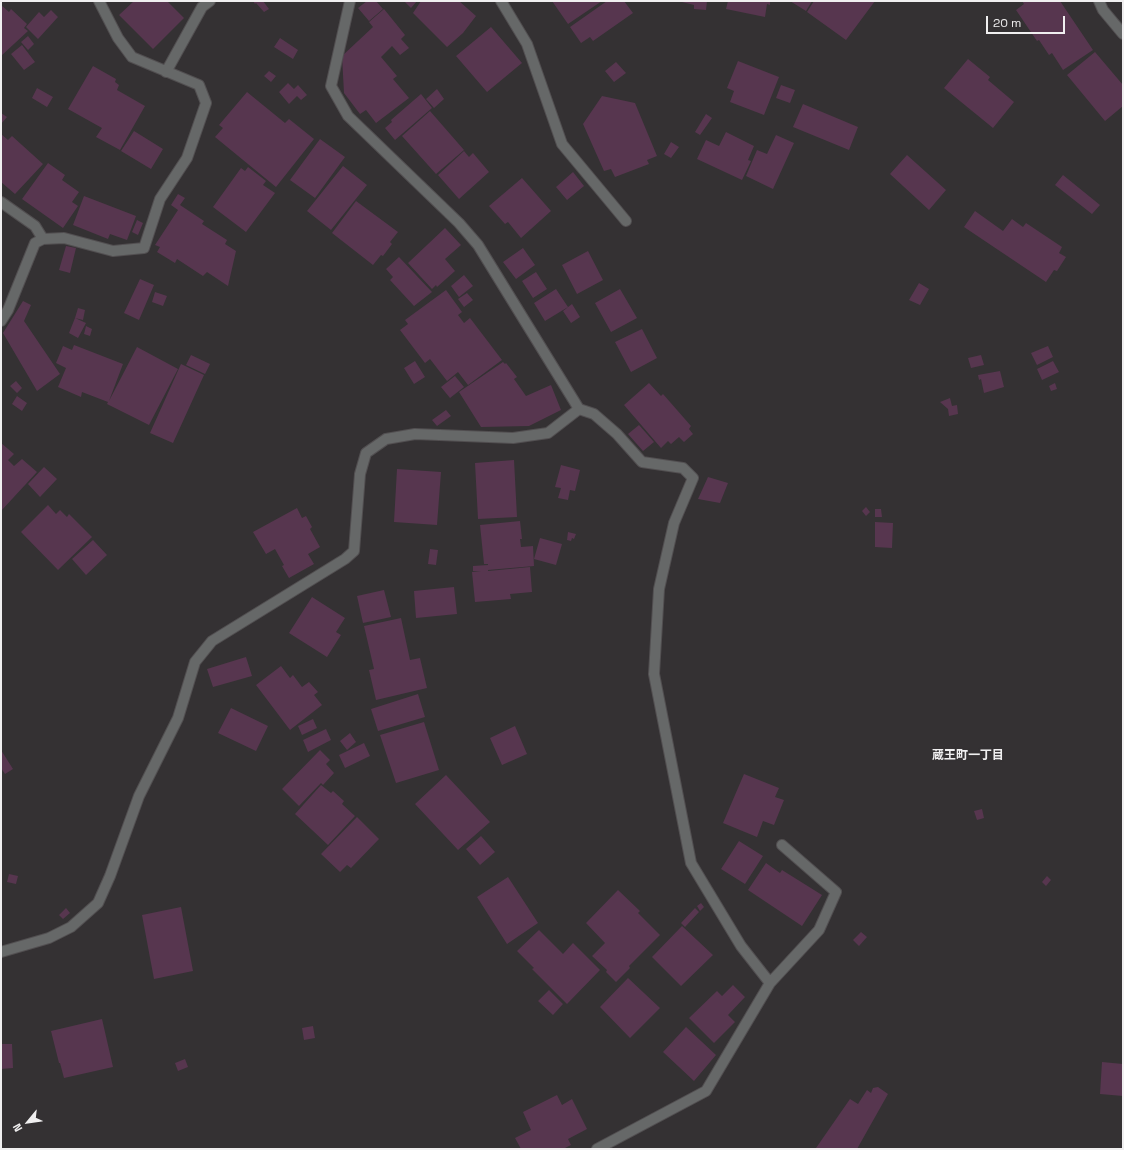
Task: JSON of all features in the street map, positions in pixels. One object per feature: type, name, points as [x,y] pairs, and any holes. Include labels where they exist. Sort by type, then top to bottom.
[{"type":"street","points":[[1,321],[8,310],[35,243],[43,239],[64,238],[113,251],[144,248],[160,199],[188,158],[206,103],[199,85],[132,57],[118,38],[98,1]]},
{"type":"street","points":[[166,72],[202,7],[210,1]]},
{"type":"street","points":[[350,1],[331,86],[348,116],[460,223],[478,246],[579,408],[594,414],[617,434],[642,462],[683,468],[693,478],[674,524],[659,589],[654,674],[692,862],[741,946],[770,983]]},
{"type":"street","points":[[501,1],[527,44],[562,144],[626,221]]},
{"type":"street","points":[[1099,1],[1103,10],[1123,34]]},
{"type":"street","points":[[1,202],[36,226],[43,239]]},
{"type":"street","points":[[1,952],[49,938],[71,927],[98,902],[110,876],[139,796],[178,718],[195,662],[212,642],[345,559],[354,551],[360,474],[366,453],[386,439],[415,434],[513,438],[548,433],[579,408]]},
{"type":"street","points":[[597,1149],[706,1091],[770,983],[819,930],[836,892],[782,845]]},
{"type":"building","points":[[134,1],[167,1],[184,18],[153,49],[119,15]]},
{"type":"building","points":[[253,1],[263,1],[269,9],[264,12]]},
{"type":"building","points":[[367,1],[376,1],[383,9],[369,21],[358,8]]},
{"type":"building","points":[[404,1],[417,1],[411,8]]},
{"type":"building","points":[[421,1],[459,1],[476,16],[463,33],[447,47],[413,13]]},
{"type":"building","points":[[552,1],[602,1],[568,24]]},
{"type":"building","points":[[607,1],[624,1],[633,13],[593,41],[590,37],[581,43],[570,27]]},
{"type":"building","points":[[678,1],[707,1],[706,10],[694,9],[694,5]]},
{"type":"building","points":[[728,1],[770,1],[770,5],[767,4],[765,17],[726,9]]},
{"type":"building","points":[[790,1],[812,1],[806,11]]},
{"type":"building","points":[[814,1],[875,1],[846,40],[807,12]]},
{"type":"building","points":[[1022,1],[1060,1],[1093,50],[1063,70],[1052,53],[1049,55],[1039,40],[1037,41],[1016,10],[1024,4]]},
{"type":"building","points":[[1,5],[9,12],[11,9],[27,24],[24,28],[28,31],[1,56]]},
{"type":"building","points":[[384,9],[405,35],[401,39],[409,48],[400,55],[392,46],[381,57],[397,76],[393,79],[409,98],[376,123],[366,110],[360,114],[344,93],[342,56],[373,27],[369,22]]},
{"type":"building","points":[[51,10],[58,17],[38,39],[26,27],[39,12],[44,17]]},
{"type":"building","points":[[491,27],[522,63],[487,92],[456,56]]},
{"type":"building","points":[[28,36],[34,44],[28,50],[21,42]]},
{"type":"building","points":[[280,38],[298,50],[293,59],[274,47]]},
{"type":"building","points":[[22,45],[35,62],[24,70],[11,54]]},
{"type":"building","points":[[1095,52],[1123,85],[1123,106],[1105,121],[1067,75]]},
{"type":"building","points":[[968,59],[990,77],[988,80],[1014,102],[993,128],[944,88]]},
{"type":"building","points":[[738,61],[779,77],[764,115],[730,102],[734,91],[727,88]]},
{"type":"building","points":[[616,62],[626,73],[614,82],[605,71]]},
{"type":"building","points":[[93,66],[116,79],[115,82],[119,85],[117,90],[145,106],[120,150],[96,137],[102,128],[68,109]]},
{"type":"building","points":[[269,71],[276,76],[271,82],[264,76]]},
{"type":"building","points":[[288,83],[294,89],[298,85],[307,95],[301,100],[297,96],[289,104],[279,92]]},
{"type":"building","points":[[781,85],[795,90],[790,103],[776,98]]},
{"type":"building","points":[[37,88],[53,97],[47,107],[32,98]]},
{"type":"building","points":[[437,89],[444,99],[434,108],[426,99]]},
{"type":"building","points":[[247,92],[285,123],[289,119],[314,139],[276,187],[215,137],[223,128],[219,125]]},
{"type":"building","points":[[421,94],[432,108],[395,140],[385,128],[392,122],[391,120]]},
{"type":"building","points":[[602,96],[635,103],[657,156],[647,160],[649,164],[615,177],[611,169],[604,171],[583,124]]},
{"type":"building","points":[[803,104],[858,127],[849,150],[793,127]]},
{"type":"building","points":[[430,111],[464,150],[436,174],[402,136]]},
{"type":"building","points":[[1,113],[7,117],[1,124]]},
{"type":"building","points":[[706,114],[712,118],[700,135],[695,132]]},
{"type":"building","points":[[134,131],[163,149],[151,169],[121,151]]},
{"type":"building","points":[[726,132],[754,146],[748,160],[751,161],[742,180],[697,159],[706,140],[719,146]]},
{"type":"building","points":[[1,134],[8,140],[12,136],[43,164],[15,194],[1,182]]},
{"type":"building","points":[[776,135],[794,143],[773,189],[746,176],[757,150],[767,154]]},
{"type":"building","points":[[320,139],[345,157],[315,198],[290,180]]},
{"type":"building","points":[[671,142],[679,147],[671,158],[664,154]]},
{"type":"building","points":[[464,151],[469,157],[473,153],[489,172],[459,199],[438,175]]},
{"type":"building","points":[[907,155],[946,190],[929,210],[890,174]]},
{"type":"building","points":[[48,163],[65,175],[62,180],[79,192],[72,202],[78,206],[63,228],[22,199]]},
{"type":"building","points":[[343,166],[367,185],[331,230],[307,211]]},
{"type":"building","points":[[248,167],[266,181],[263,185],[275,193],[246,232],[213,207],[241,168],[245,171]]},
{"type":"building","points":[[573,172],[584,186],[567,200],[556,187]]},
{"type":"building","points":[[1063,175],[1100,205],[1092,214],[1055,185]]},
{"type":"building","points":[[522,178],[551,211],[521,238],[508,222],[505,224],[489,206]]},
{"type":"building","points":[[178,194],[185,198],[180,205],[204,221],[202,224],[227,240],[225,244],[236,251],[228,286],[207,272],[203,276],[177,259],[175,263],[157,252],[160,247],[155,245],[178,210],[171,205]]},
{"type":"building","points":[[84,196],[136,216],[127,240],[110,234],[108,239],[73,225]]},
{"type":"building","points":[[356,201],[398,232],[390,242],[392,244],[383,256],[381,255],[373,265],[332,233]]},
{"type":"building","points":[[975,211],[1003,231],[1012,219],[1023,227],[1026,223],[1062,247],[1059,253],[1066,257],[1057,271],[1054,270],[1046,282],[964,227]]},
{"type":"building","points":[[137,220],[143,223],[138,235],[132,232]]},
{"type":"building","points":[[445,228],[461,245],[445,259],[455,271],[437,287],[436,285],[432,289],[408,263]]},
{"type":"building","points":[[66,246],[76,248],[70,273],[59,270]]},
{"type":"building","points":[[523,248],[535,265],[516,279],[503,262]]},
{"type":"building","points":[[588,251],[603,280],[577,294],[562,265]]},
{"type":"building","points":[[399,257],[432,292],[414,306],[390,280],[393,277],[386,269]]},
{"type":"building","points":[[536,272],[547,289],[533,298],[522,281]]},
{"type":"building","points":[[464,275],[473,286],[459,297],[451,286]]},
{"type":"building","points":[[140,279],[154,285],[139,320],[124,313]]},
{"type":"building","points":[[919,283],[929,289],[920,305],[909,300]]},
{"type":"building","points":[[556,289],[568,307],[545,321],[534,303]]},
{"type":"building","points":[[620,289],[637,318],[611,332],[595,303]]},
{"type":"building","points":[[446,290],[462,312],[458,315],[464,323],[470,318],[502,360],[468,385],[458,372],[447,381],[430,359],[425,363],[400,330],[408,324],[405,320]]},
{"type":"building","points":[[155,292],[167,296],[163,306],[152,302]]},
{"type":"building","points":[[467,293],[473,300],[464,307],[458,299]]},
{"type":"building","points":[[23,301],[31,305],[24,321],[60,374],[37,391],[3,333]]},
{"type":"building","points":[[572,304],[580,317],[571,323],[563,311]]},
{"type":"building","points":[[78,308],[85,310],[83,320],[75,318]]},
{"type":"building","points":[[75,318],[86,323],[78,338],[69,333]]},
{"type":"building","points":[[86,326],[92,329],[90,336],[84,334]]},
{"type":"building","points":[[642,329],[657,358],[631,372],[615,342]]},
{"type":"building","points":[[74,345],[123,364],[109,401],[137,347],[178,369],[149,425],[107,404],[108,402],[82,392],[81,397],[58,387],[66,368],[56,363],[63,346],[72,350]]},
{"type":"building","points":[[1048,346],[1053,357],[1037,365],[1031,353]]},
{"type":"building","points":[[191,355],[210,364],[205,374],[186,365]]},
{"type":"building","points":[[981,355],[984,365],[971,368],[968,358]]},
{"type":"building","points":[[415,361],[425,377],[414,384],[404,368]]},
{"type":"building","points":[[1053,361],[1059,372],[1042,380],[1037,369]]},
{"type":"building","points":[[503,362],[505,364],[506,363],[517,377],[514,379],[526,396],[551,385],[561,410],[529,426],[481,427],[459,392]]},
{"type":"building","points":[[181,364],[204,375],[173,443],[150,433]]},
{"type":"building","points":[[1000,371],[1004,387],[984,393],[981,379],[979,380],[978,375]]},
{"type":"building","points":[[455,376],[464,387],[450,398],[441,387]]},
{"type":"building","points":[[16,381],[22,388],[17,393],[10,386]]},
{"type":"building","points":[[649,383],[661,396],[663,394],[691,426],[689,429],[693,434],[684,442],[679,437],[671,444],[668,441],[661,448],[624,405]]},
{"type":"building","points":[[1055,383],[1057,389],[1051,391],[1049,386]]},
{"type":"building","points":[[17,396],[27,403],[22,411],[12,404]]},
{"type":"building","points":[[950,398],[952,406],[957,405],[958,414],[949,416],[948,409],[940,402]]},
{"type":"building","points":[[446,410],[451,416],[437,426],[432,420]]},
{"type":"building","points":[[639,425],[654,442],[643,451],[628,434]]},
{"type":"building","points":[[1,443],[14,454],[8,460],[14,466],[22,459],[37,472],[1,511]]},
{"type":"building","points":[[514,460],[517,517],[478,519],[475,463]]},
{"type":"building","points":[[561,465],[580,470],[575,491],[570,490],[568,500],[558,498],[561,488],[555,487]]},
{"type":"building","points":[[44,467],[57,479],[40,497],[28,484]]},
{"type":"building","points":[[397,469],[441,472],[437,525],[394,522]]},
{"type":"building","points":[[708,477],[728,483],[720,503],[698,499]]},
{"type":"building","points":[[48,505],[56,514],[60,510],[67,517],[69,514],[92,537],[58,570],[21,532]]},
{"type":"building","points":[[866,507],[870,512],[866,516],[862,511]]},
{"type":"building","points":[[297,508],[302,518],[306,516],[312,527],[310,529],[320,547],[308,554],[314,564],[289,578],[275,549],[266,554],[253,532]]},
{"type":"building","points":[[875,509],[881,509],[882,517],[875,517]]},
{"type":"building","points":[[520,521],[522,539],[520,539],[521,547],[533,546],[534,566],[488,571],[530,567],[532,592],[510,594],[511,599],[475,602],[472,572],[481,571],[473,571],[473,566],[488,565],[484,564],[480,525]]},
{"type":"building","points":[[875,522],[893,523],[892,548],[875,547]]},
{"type":"building","points":[[568,532],[576,534],[574,539],[572,538],[571,541],[567,540]]},
{"type":"building","points":[[540,538],[562,544],[556,565],[534,559]]},
{"type":"building","points":[[93,540],[107,555],[86,575],[72,559]]},
{"type":"building","points":[[430,549],[438,550],[436,565],[428,564]]},
{"type":"building","points":[[454,587],[457,614],[416,618],[414,591]]},
{"type":"building","points":[[384,590],[391,617],[363,623],[357,596]]},
{"type":"building","points":[[312,597],[345,618],[336,632],[341,635],[327,657],[289,633]]},
{"type":"building","points":[[401,618],[410,660],[420,658],[427,688],[376,700],[369,670],[374,669],[364,626]]},
{"type":"building","points":[[246,657],[252,676],[213,687],[207,669]]},
{"type":"building","points":[[281,666],[290,678],[293,675],[302,687],[309,682],[318,692],[314,695],[322,705],[290,730],[256,685]]},
{"type":"building","points":[[418,694],[425,717],[378,731],[371,709]]},
{"type":"building","points":[[231,708],[268,726],[256,751],[218,733]]},
{"type":"building","points":[[313,719],[317,728],[302,735],[298,726]]},
{"type":"building","points":[[424,722],[439,770],[396,783],[380,735]]},
{"type":"building","points":[[515,726],[527,754],[502,765],[490,738]]},
{"type":"building","points":[[326,729],[331,740],[308,752],[303,740]]},
{"type":"building","points":[[350,733],[356,742],[347,750],[340,741]]},
{"type":"building","points":[[364,743],[370,756],[345,768],[339,755]]},
{"type":"building","points":[[1,750],[13,769],[5,774],[1,768]]},
{"type":"building","points":[[320,750],[330,760],[326,764],[334,773],[323,785],[321,783],[299,806],[282,789]]},
{"type":"building","points":[[744,774],[779,788],[775,797],[784,800],[774,825],[763,821],[757,837],[723,823]]},
{"type":"building","points":[[446,775],[490,822],[458,850],[415,804]]},
{"type":"building","points":[[321,785],[331,793],[333,791],[344,801],[342,804],[355,816],[328,845],[295,814]]},
{"type":"building","points":[[982,809],[984,818],[977,820],[974,811]]},
{"type":"building","points":[[357,817],[379,839],[351,868],[347,865],[340,872],[321,854]]},
{"type":"building","points":[[481,836],[495,852],[480,865],[466,849]]},
{"type":"building","points":[[739,841],[763,856],[745,884],[721,869]]},
{"type":"building","points":[[766,863],[780,873],[782,870],[822,895],[802,926],[748,890]]},
{"type":"building","points":[[9,874],[18,876],[16,884],[7,882]]},
{"type":"building","points":[[1047,876],[1051,880],[1046,886],[1042,882]]},
{"type":"building","points":[[508,877],[538,923],[507,944],[477,897]]},
{"type":"building","points":[[618,890],[640,911],[638,913],[660,935],[629,966],[630,968],[616,982],[606,972],[607,970],[592,956],[605,943],[586,923]]},
{"type":"building","points":[[701,903],[704,907],[700,911],[697,906]]},
{"type":"building","points":[[181,907],[193,971],[154,979],[142,915]]},
{"type":"building","points":[[66,908],[70,913],[63,919],[59,915]]},
{"type":"building","points":[[695,908],[699,912],[685,927],[681,923]]},
{"type":"building","points":[[682,926],[713,955],[681,986],[652,957]]},
{"type":"building","points":[[539,930],[563,954],[573,943],[600,970],[567,1004],[532,969],[534,968],[517,951]]},
{"type":"building","points":[[861,932],[867,937],[859,946],[853,940]]},
{"type":"building","points":[[628,978],[660,1008],[630,1038],[600,1007]]},
{"type":"building","points":[[733,985],[745,997],[728,1015],[735,1022],[714,1043],[689,1018],[717,991],[722,996]]},
{"type":"building","points":[[549,990],[563,1004],[553,1015],[538,1001]]},
{"type":"building","points":[[102,1019],[113,1067],[64,1078],[51,1031]]},
{"type":"building","points":[[313,1026],[315,1038],[304,1040],[302,1028]]},
{"type":"building","points":[[686,1027],[716,1055],[694,1081],[663,1052]]},
{"type":"building","points":[[1,1044],[12,1044],[13,1068],[1,1069]]},
{"type":"building","points":[[185,1059],[188,1067],[178,1071],[175,1063]]},
{"type":"building","points":[[1102,1062],[1123,1064],[1123,1096],[1100,1094]]},
{"type":"building","points":[[878,1087],[888,1094],[857,1149],[816,1148],[850,1099],[858,1104],[867,1090],[871,1093],[873,1088]]},
{"type":"building","points":[[557,1095],[562,1105],[572,1099],[587,1129],[568,1139],[571,1145],[563,1149],[521,1149],[515,1138],[531,1130],[523,1112]]},
{"type":"district","name":"蔵王町一丁目","points":[[968,756]]}]
